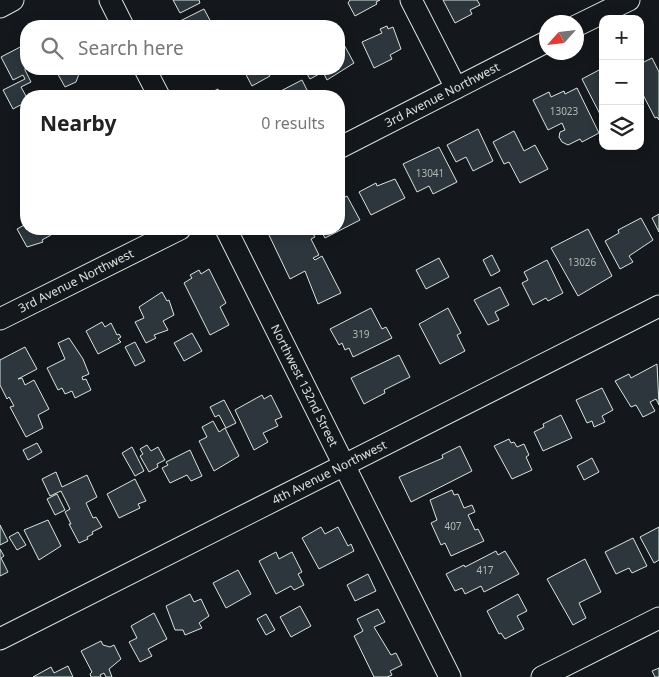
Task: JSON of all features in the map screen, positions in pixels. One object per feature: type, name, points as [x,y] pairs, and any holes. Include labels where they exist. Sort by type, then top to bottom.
[{"type":"street","points":[[0,7],[13,0]]},
{"type":"street","points":[[110,0],[120,20]]},
{"type":"street","points":[[411,0],[456,88]]},
{"type":"street","points":[[584,21],[607,5],[629,0]]},
{"type":"street","name":"3rd Avenue Northwest","points":[[345,145],[539,46]]},
{"type":"street","points":[[148,75],[156,90]]},
{"type":"street","name":"3rd Avenue Northwest","points":[[0,319],[168,235]]},
{"type":"street","name":"Northwest 132nd Street","points":[[229,235],[450,677]]},
{"type":"street","name":"4th Avenue Northwest","points":[[0,639],[659,306]]},
{"type":"street","points":[[542,677],[659,618]]},
{"type":"building","points":[[173,0],[199,0],[200,3],[180,13]]},
{"type":"building","points":[[350,0],[380,0],[376,2],[377,4],[355,16],[348,3]]},
{"type":"building","points":[[443,0],[477,0],[480,5],[470,10],[472,14],[455,23]]},
{"type":"building","points":[[204,9],[210,20],[182,20]]},
{"type":"building","points":[[387,26],[388,29],[393,27],[401,49],[390,55],[392,59],[374,68],[362,42],[382,33],[380,29]]},
{"type":"building","points":[[345,46],[354,63],[345,69]]},
{"type":"building","points":[[20,47],[20,75],[23,75],[13,80],[1,57]]},
{"type":"building","points":[[652,58],[659,72],[659,120],[657,117],[655,118],[644,97],[644,62]]},
{"type":"building","points":[[599,70],[599,112],[582,79]]},
{"type":"building","points":[[23,75],[28,75],[31,82],[21,87],[23,90],[20,90],[20,105],[13,109],[3,90],[25,79]]},
{"type":"building","points":[[58,75],[79,75],[76,82],[65,87]]},
{"type":"building","points":[[246,75],[270,75],[270,76],[252,86]]},
{"type":"building","points":[[308,75],[317,75],[310,79]]},
{"type":"building","points":[[324,75],[335,75],[327,80]]},
{"type":"building","points":[[302,80],[307,90],[283,90]]},
{"type":"building","points":[[577,88],[599,133],[582,142],[580,139],[568,145],[562,142],[559,137],[560,132],[565,130],[562,123],[548,130],[533,100],[549,92],[551,97],[564,91],[565,94]]},
{"type":"building","points":[[478,129],[493,161],[473,171],[466,157],[456,162],[447,145]]},
{"type":"building","points":[[514,131],[524,151],[535,145],[548,169],[520,183],[509,162],[504,164],[493,142]]},
{"type":"building","points":[[439,147],[457,182],[433,194],[429,186],[417,192],[403,164]]},
{"type":"building","points":[[395,179],[405,198],[371,215],[359,192],[376,183],[377,186]]},
{"type":"building","points":[[347,196],[360,220],[345,228],[345,197]]},
{"type":"building","points":[[659,214],[659,232],[652,218]]},
{"type":"building","points":[[641,218],[653,240],[629,256],[633,262],[620,269],[605,241],[619,233],[618,230]]},
{"type":"building","points":[[588,229],[612,276],[578,296],[551,248]]},
{"type":"building","points":[[20,235],[51,235],[42,240],[43,242],[27,247]]},
{"type":"building","points":[[269,235],[314,235],[315,237],[311,239],[319,255],[313,258],[315,260],[322,256],[341,293],[318,304],[305,271],[290,279]]},
{"type":"building","points":[[492,255],[500,271],[491,276],[483,260]]},
{"type":"building","points":[[439,258],[449,277],[426,289],[416,270]]},
{"type":"building","points":[[547,260],[563,293],[548,301],[546,298],[533,305],[522,283],[528,280],[524,272]]},
{"type":"building","points":[[209,269],[226,303],[220,307],[229,325],[210,335],[184,283],[192,278],[190,275],[199,270],[201,274]]},
{"type":"building","points":[[500,287],[509,305],[495,312],[499,320],[488,325],[474,300]]},
{"type":"building","points":[[162,292],[167,301],[169,300],[174,315],[163,321],[168,330],[154,335],[156,338],[146,343],[135,322],[144,318],[139,307]]},
{"type":"building","points":[[371,308],[382,329],[386,327],[392,338],[353,357],[349,348],[345,350],[342,343],[339,345],[330,329]]},
{"type":"building","points":[[448,308],[461,333],[457,335],[465,351],[440,364],[419,324]]},
{"type":"building","points":[[102,322],[105,327],[111,323],[117,335],[119,334],[121,337],[118,339],[121,342],[98,354],[86,331]]},
{"type":"building","points":[[192,333],[202,351],[184,361],[174,343]]},
{"type":"building","points":[[69,338],[83,359],[89,374],[82,377],[83,380],[86,379],[91,390],[75,398],[72,391],[65,394],[62,388],[58,390],[47,368],[65,359],[58,343]]},
{"type":"building","points":[[135,342],[145,361],[135,366],[125,347]]},
{"type":"building","points":[[25,347],[37,369],[18,379],[22,378],[25,385],[34,380],[49,409],[38,415],[43,428],[26,437],[10,407],[14,406],[9,397],[7,399],[0,385],[0,360]]},
{"type":"building","points":[[399,355],[410,377],[384,390],[385,393],[364,404],[351,378]]},
{"type":"building","points":[[657,364],[659,405],[656,399],[650,402],[655,411],[643,417],[636,405],[631,407],[615,381],[629,374],[631,378]]},
{"type":"building","points":[[602,388],[613,410],[602,416],[605,422],[594,427],[592,421],[587,423],[576,400]]},
{"type":"building","points":[[262,395],[264,399],[271,395],[282,417],[275,420],[278,426],[263,433],[268,442],[254,450],[235,410]]},
{"type":"building","points":[[224,400],[236,423],[226,428],[219,415],[215,417],[210,407]]},
{"type":"building","points":[[561,415],[572,438],[543,451],[534,432],[544,427],[543,424]]},
{"type":"building","points":[[213,421],[219,432],[225,428],[239,456],[214,471],[199,441],[207,437],[202,427]]},
{"type":"building","points":[[509,439],[517,447],[524,444],[529,455],[526,457],[532,470],[512,479],[494,446]]},
{"type":"building","points":[[37,443],[42,452],[28,460],[23,450]]},
{"type":"building","points":[[147,445],[151,451],[158,447],[165,460],[157,464],[158,467],[149,472],[140,456],[143,454],[140,449]]},
{"type":"building","points":[[460,446],[472,471],[411,502],[399,477],[443,458],[442,455]]},
{"type":"building","points":[[132,447],[144,471],[135,476],[122,453]]},
{"type":"building","points":[[190,450],[202,476],[191,481],[187,475],[170,483],[162,468],[168,465],[166,462]]},
{"type":"building","points":[[592,458],[599,472],[584,480],[577,466]]},
{"type":"building","points":[[56,472],[62,487],[87,475],[97,497],[86,503],[93,518],[96,517],[102,527],[92,532],[93,534],[87,537],[88,539],[79,543],[69,524],[71,524],[65,512],[70,509],[61,491],[50,496],[42,479]]},
{"type":"building","points":[[135,479],[146,501],[138,504],[140,508],[119,518],[107,494]]},
{"type":"building","points":[[452,490],[454,495],[458,494],[464,508],[472,505],[475,512],[468,515],[475,530],[478,529],[484,541],[451,556],[445,543],[441,545],[431,523],[437,520],[430,500]]},
{"type":"building","points":[[57,494],[65,510],[55,515],[47,499]]},
{"type":"building","points":[[48,520],[61,546],[39,560],[24,530]]},
{"type":"building","points":[[0,525],[8,541],[0,545]]},
{"type":"building","points":[[321,527],[325,534],[338,527],[348,546],[351,544],[354,551],[319,569],[302,538]]},
{"type":"building","points":[[659,527],[659,560],[654,563],[640,537]]},
{"type":"building","points":[[18,532],[26,545],[17,550],[9,537]]},
{"type":"building","points":[[633,538],[647,566],[632,573],[629,568],[616,574],[605,552]]},
{"type":"building","points":[[0,549],[4,556],[1,558],[8,572],[0,576]]},
{"type":"building","points":[[496,551],[498,555],[505,551],[519,574],[484,592],[481,586],[465,594],[462,588],[455,591],[446,574],[464,565],[465,567]]},
{"type":"building","points":[[276,552],[279,559],[292,552],[302,572],[298,574],[304,585],[294,590],[291,586],[276,594],[259,561]]},
{"type":"building","points":[[585,559],[601,592],[579,603],[586,618],[573,625],[547,579]]},
{"type":"building","points":[[238,570],[251,594],[226,608],[213,583]]},
{"type":"building","points":[[368,574],[376,591],[355,601],[347,585]]},
{"type":"building","points":[[190,594],[194,602],[201,599],[209,616],[199,623],[202,628],[185,635],[183,630],[175,630],[166,606]]},
{"type":"building","points":[[518,594],[527,611],[517,616],[524,629],[505,639],[501,633],[499,634],[487,611]]},
{"type":"building","points":[[300,606],[311,626],[291,637],[280,617]]},
{"type":"building","points":[[378,609],[385,622],[374,627],[391,655],[396,653],[402,665],[390,671],[392,675],[387,677],[374,677],[354,636],[363,631],[357,619]]},
{"type":"building","points":[[154,613],[167,639],[148,649],[152,656],[140,662],[129,642],[137,638],[131,626]]},
{"type":"building","points":[[266,614],[275,630],[266,635],[257,619]]},
{"type":"building","points":[[101,641],[103,645],[110,647],[114,645],[121,659],[109,669],[112,677],[106,677],[104,673],[100,675],[101,677],[91,677],[90,674],[92,672],[81,651]]},
{"type":"building","points":[[68,666],[73,677],[33,677],[51,667],[54,673]]},
{"type":"building","points":[[659,668],[659,677],[655,677],[652,671]]}]
